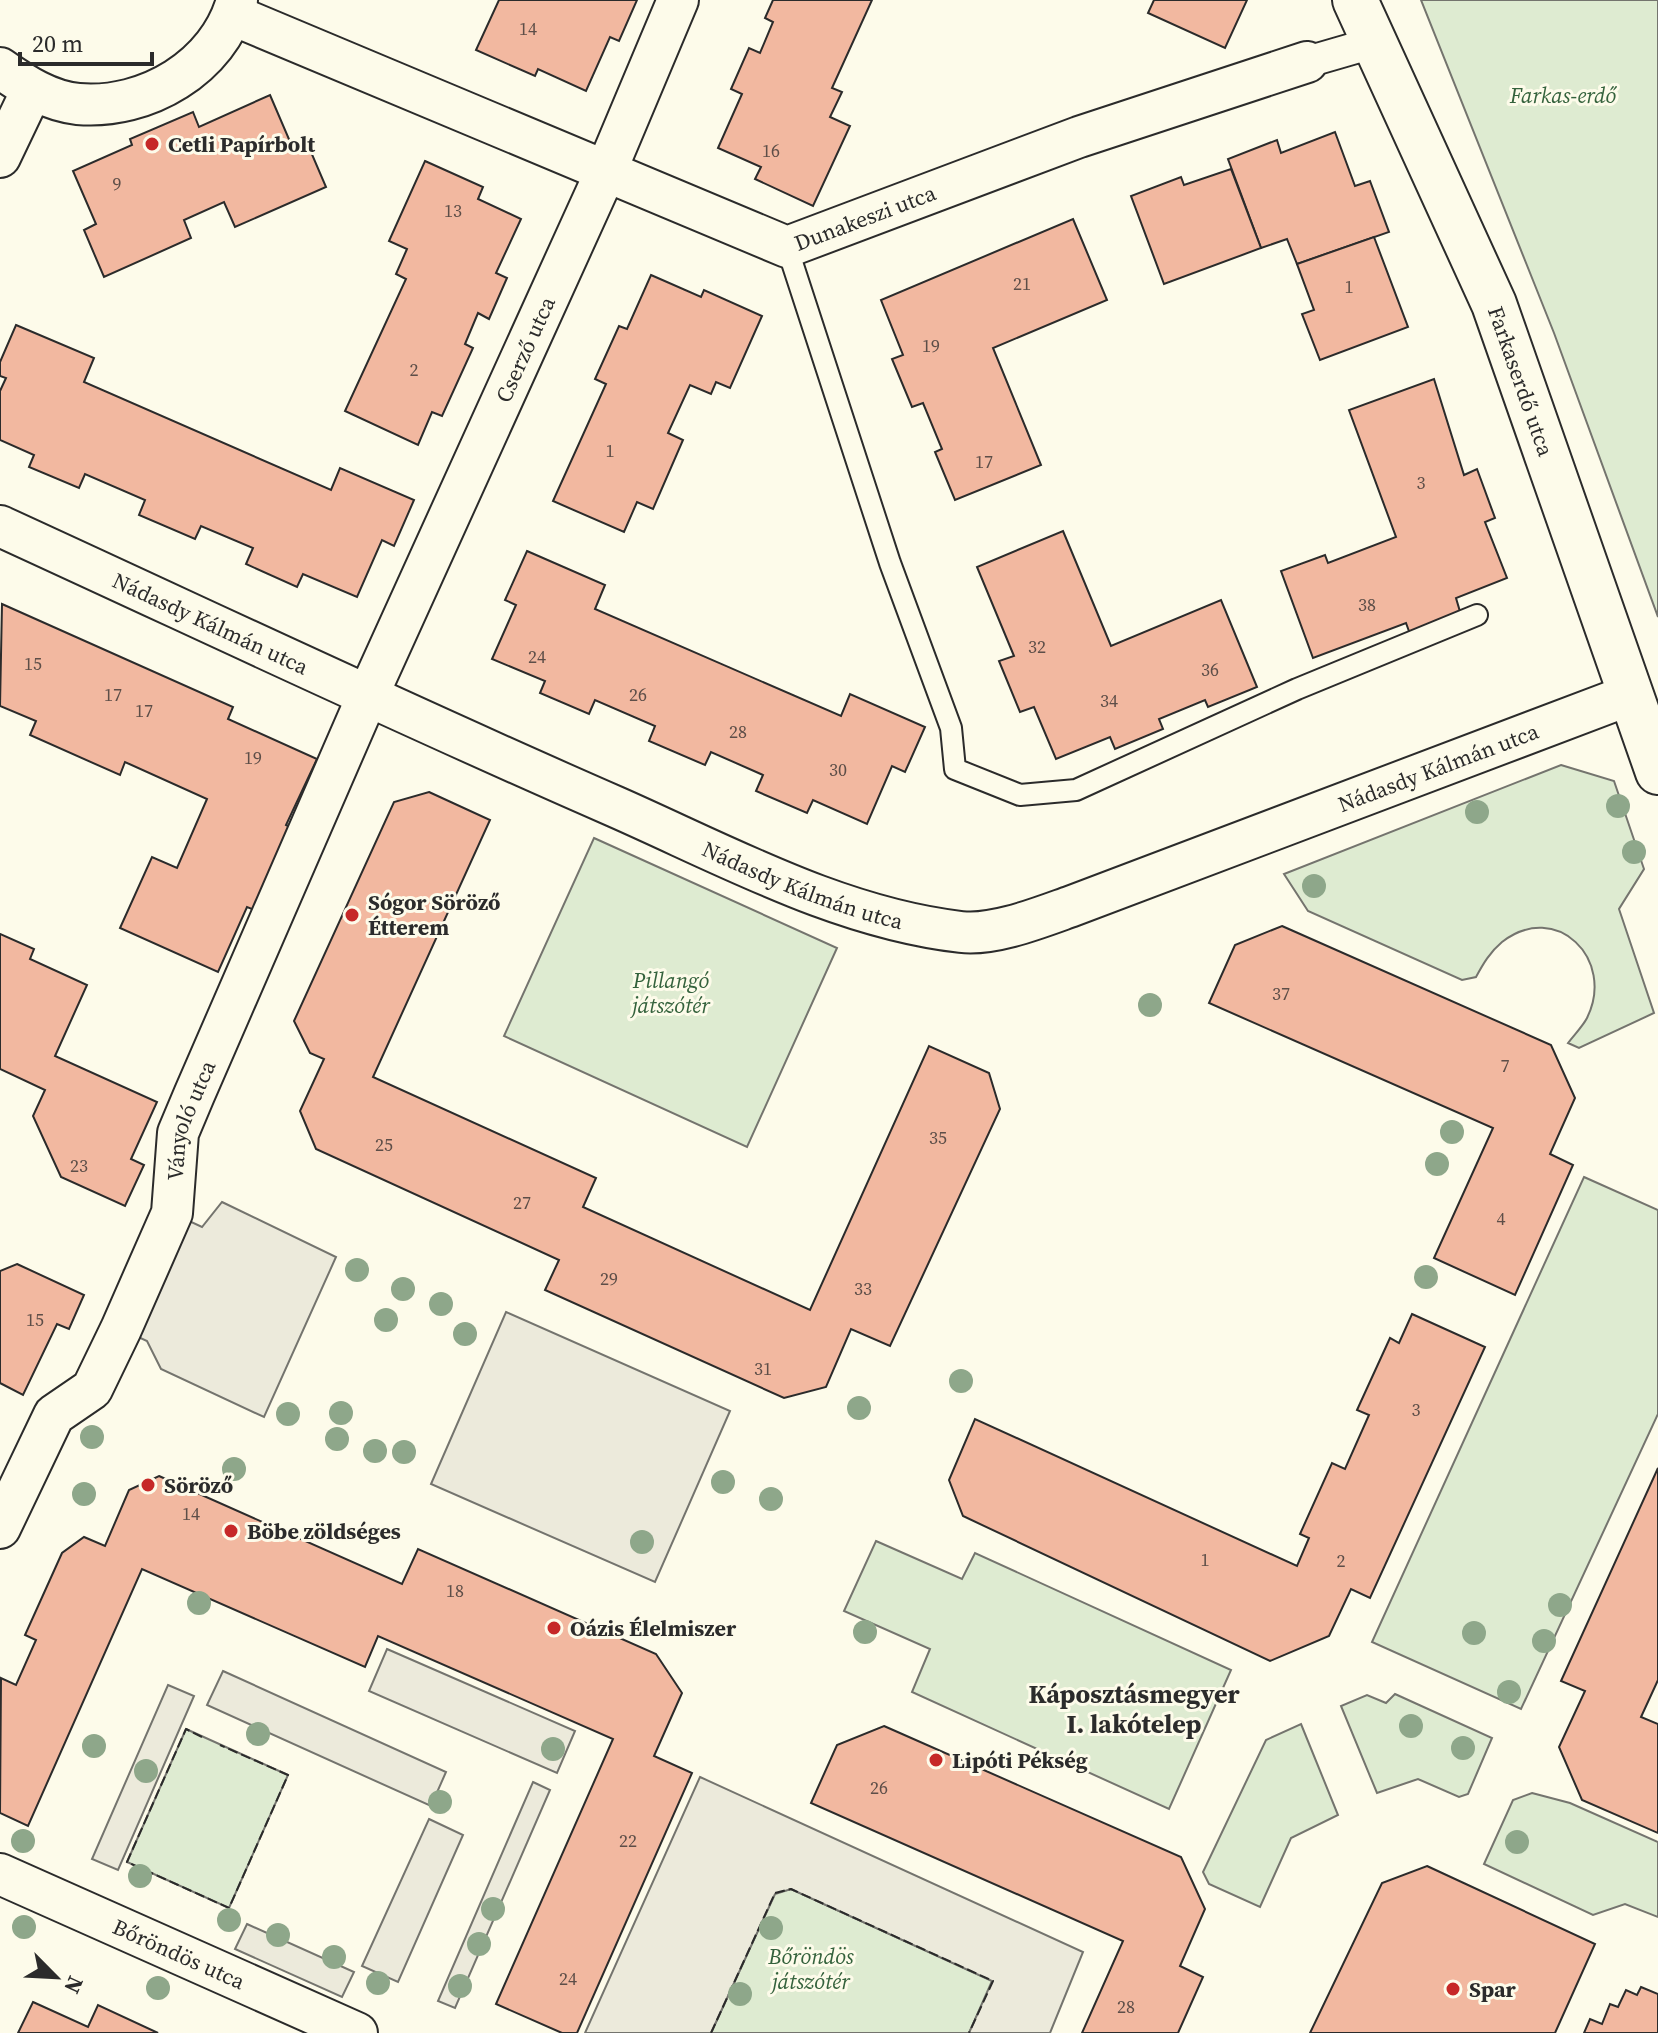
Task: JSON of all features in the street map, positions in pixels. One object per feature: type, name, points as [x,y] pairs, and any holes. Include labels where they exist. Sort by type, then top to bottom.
[{"type":"street","name":"Cserző utca","points":[[368,695],[606,171],[678,0]]},
{"type":"street","name":"Farkaserdő utca","points":[[1355,0],[1494,304],[1658,772]]},
{"type":"street","name":"Dunakeszi utca","points":[[0,68],[32,90],[78,104],[126,102],[170,85],[207,55],[235,8],[787,247],[1079,137],[1376,42]]},
{"type":"street","points":[[0,157],[32,90]]},
{"type":"street","name":"Nádasdy Kálmán utca","points":[[0,526],[548,778],[846,906],[965,932],[1026,922],[1061,910],[1632,694]]},
{"type":"street","name":"Ványoló utca","points":[[0,1528],[54,1415],[92,1389],[121,1329],[172,1213],[178,1133],[368,695]]},
{"type":"street","name":"Bőröndös utca","points":[[0,1874],[338,2029]]},
{"type":"lane","points":[[787,247],[890,563],[951,728],[955,769],[1020,795],[1076,790],[1297,689],[1477,615]]},
{"type":"green space","name":"Farkas-erdő","points":[[1421,0],[1658,0],[1658,617],[1554,333]]},
{"type":"green space","points":[[1561,765],[1614,781],[1644,869],[1619,909],[1654,1013],[1579,1048],[1568,1043],[1587,1018],[1594,996],[1594,975],[1587,957],[1576,942],[1560,932],[1542,928],[1522,931],[1498,946],[1476,977],[1462,980],[1308,911],[1284,874]]},
{"type":"green space","name":"Pillangó játszótér","points":[[594,838],[837,948],[747,1147],[504,1036]]},
{"type":"green space","points":[[1584,1177],[1658,1210],[1658,1414],[1521,1709],[1372,1642]]},
{"type":"green space","points":[[876,1541],[962,1579],[975,1553],[1231,1670],[1169,1809],[912,1692],[930,1649],[844,1611]]},
{"type":"green space","points":[[1395,1694],[1492,1738],[1468,1794],[1459,1797],[1418,1779],[1377,1793],[1341,1706],[1367,1695],[1386,1703]]},
{"type":"green space","points":[[1301,1724],[1338,1815],[1291,1838],[1260,1907],[1209,1884],[1203,1872],[1266,1740]]},
{"type":"green space","points":[[186,1729],[288,1775],[229,1908],[127,1862]]},
{"type":"green space","points":[[1532,1793],[1570,1803],[1658,1842],[1658,1917],[1625,1904],[1593,1915],[1484,1864],[1513,1800]]},
{"type":"green space","name":"Bőröndös játszótér","points":[[791,1889],[993,1981],[969,2033],[711,2033],[775,1893]]},
{"type":"shaded area","points":[[222,1202],[336,1257],[264,1417],[161,1369],[147,1341],[121,1329],[172,1213],[202,1227]]},
{"type":"shaded area","points":[[506,1312],[730,1411],[655,1582],[431,1484]]},
{"type":"shaded area","points":[[387,1649],[575,1731],[557,1773],[369,1691]]},
{"type":"shaded area","points":[[223,1671],[446,1772],[431,1806],[207,1705]]},
{"type":"shaded area","points":[[168,1685],[194,1696],[118,1870],[92,1859]]},
{"type":"shaded area","points":[[700,1777],[1083,1952],[1050,2033],[969,2033],[992,1981],[791,1889],[775,1894],[711,2033],[585,2033]]},
{"type":"shaded area","points":[[533,1782],[550,1790],[455,2008],[438,2001]]},
{"type":"shaded area","points":[[429,1819],[463,1835],[398,1982],[362,1966]]},
{"type":"shaded area","points":[[247,1924],[354,1972],[342,1997],[235,1949]]},
{"type":"building","points":[[499,0],[637,0],[619,41],[610,37],[586,91],[538,69],[535,76],[476,50]]},
{"type":"building","points":[[773,0],[872,0],[832,88],[842,92],[830,117],[850,126],[813,206],[755,179],[761,167],[718,148],[742,94],[731,89],[749,48],[760,53],[773,22],[765,18]]},
{"type":"building","points":[[1154,0],[1247,0],[1225,48],[1148,13]]},
{"type":"building","points":[[270,95],[294,151],[308,145],[326,187],[235,227],[224,202],[184,220],[191,238],[104,277],[84,230],[96,224],[73,171],[132,145],[130,139],[193,112],[199,127]]},
{"type":"building","points":[[1335,132],[1355,186],[1370,181],[1389,232],[1297,264],[1287,239],[1261,248],[1228,159],[1277,140],[1281,153]]},
{"type":"building","points":[[425,161],[483,187],[478,199],[521,219],[496,273],[507,278],[489,319],[478,313],[465,344],[473,348],[442,416],[432,412],[418,445],[345,411],[406,279],[396,274],[407,249],[389,241]]},
{"type":"building","points":[[1231,169],[1261,248],[1164,284],[1131,196],[1181,177],[1184,185]]},
{"type":"building","points":[[1073,219],[1107,300],[993,348],[1041,465],[955,500],[935,452],[942,449],[923,403],[912,407],[892,359],[903,355],[881,300]]},
{"type":"building","points":[[1374,237],[1408,327],[1320,360],[1302,314],[1314,310],[1297,264]]},
{"type":"building","points":[[651,275],[701,297],[704,290],[762,316],[730,388],[716,382],[711,394],[690,385],[668,433],[683,440],[653,509],[637,502],[624,532],[553,501],[606,384],[595,379],[619,326],[627,329]]},
{"type":"building","points":[[16,325],[94,358],[84,382],[331,490],[340,468],[414,500],[394,546],[382,540],[357,597],[303,574],[297,587],[246,564],[253,548],[201,526],[195,539],[139,515],[145,500],[85,474],[79,488],[29,467],[34,455],[0,440],[0,391],[6,378],[0,376],[0,362]]},
{"type":"building","points":[[1434,379],[1464,475],[1477,469],[1495,518],[1485,522],[1507,578],[1456,598],[1461,615],[1410,634],[1406,623],[1313,658],[1281,571],[1325,555],[1328,563],[1396,537],[1349,410]]},
{"type":"building","points":[[1063,531],[1111,646],[1221,600],[1257,687],[1208,707],[1205,700],[1159,719],[1163,729],[1115,749],[1110,737],[1056,759],[1034,707],[1020,712],[999,661],[1014,656],[977,567]]},
{"type":"building","points":[[527,551],[605,585],[595,609],[841,716],[850,694],[925,727],[905,772],[892,766],[867,824],[813,800],[807,813],[756,791],[763,775],[711,752],[705,765],[649,741],[655,726],[595,700],[589,714],[540,693],[545,681],[492,659],[516,605],[505,600]]},
{"type":"building","points":[[2,604],[233,707],[228,719],[317,759],[286,825],[296,830],[260,912],[247,907],[218,972],[120,928],[152,857],[177,868],[207,799],[125,762],[120,775],[30,735],[36,721],[0,706]]},
{"type":"building","points":[[429,792],[490,820],[373,1077],[596,1178],[583,1207],[810,1310],[929,1046],[989,1073],[1000,1109],[890,1346],[851,1329],[826,1387],[784,1398],[545,1290],[559,1260],[316,1149],[300,1111],[324,1059],[310,1053],[294,1021],[394,802]]},
{"type":"building","points":[[1282,926],[1551,1045],[1575,1098],[1550,1154],[1573,1165],[1515,1295],[1434,1258],[1493,1128],[1209,1003],[1235,945]]},
{"type":"building","points":[[0,934],[34,949],[30,959],[87,985],[55,1056],[157,1102],[131,1159],[144,1165],[125,1206],[61,1177],[33,1116],[45,1090],[0,1069]]},
{"type":"building","points":[[17,1264],[84,1295],[69,1329],[57,1324],[23,1395],[0,1383],[0,1271]]},
{"type":"building","points":[[1412,1314],[1485,1347],[1370,1598],[1351,1589],[1329,1636],[1270,1661],[963,1516],[949,1480],[975,1419],[1297,1566],[1309,1538],[1300,1534],[1332,1463],[1345,1469],[1369,1415],[1357,1410],[1390,1338],[1399,1343]]},
{"type":"building","points":[[1658,1468],[1658,1680],[1641,1717],[1658,1724],[1658,1833],[1582,1800],[1559,1747],[1585,1691],[1561,1681]]},
{"type":"building","points":[[159,1476],[402,1584],[418,1549],[656,1654],[682,1693],[654,1756],[692,1773],[577,2033],[562,2033],[496,2004],[613,1739],[378,1636],[365,1667],[142,1569],[28,1826],[0,1813],[1,1678],[16,1685],[36,1640],[25,1635],[62,1553],[84,1537],[105,1546],[129,1490]]},
{"type":"building","points":[[884,1726],[1181,1857],[1205,1909],[1180,1966],[1203,1977],[1178,2033],[1082,2033],[1123,1941],[811,1803],[837,1745]]},
{"type":"building","name":"Spar","points":[[1427,1866],[1595,1944],[1555,2033],[1310,2033],[1382,1883]]},
{"type":"building","points":[[1641,1987],[1658,1994],[1658,2033],[1584,2033],[1590,2019],[1602,2024],[1610,2004],[1618,2007],[1626,1990],[1637,1995]]},
{"type":"building","points":[[33,2002],[88,2027],[98,2005],[158,2033],[18,2033]]},
{"type":"fence","points":[[202,1737],[186,1729],[127,1862],[229,1908],[288,1775],[220,1745]]},
{"type":"fence","points":[[711,2033],[775,1893],[791,1889],[993,1981],[969,2033]]},
{"type":"place","name":"Cetli Papírbolt","points":[[152,144]]},
{"type":"place","name":"Sógor Söröző Étterem","points":[[352,915]]},
{"type":"place","name":"Söröző","points":[[148,1485]]},
{"type":"place","name":"Böbe zöldséges","points":[[231,1531]]},
{"type":"place","name":"Oázis Élelmiszer","points":[[554,1628]]},
{"type":"place","name":"Lipóti Pékség","points":[[936,1760]]},
{"type":"place","name":"Spar","points":[[1453,1989]]},
{"type":"district","name":"Káposztásmegyer I. lakótelep","points":[[1134,1709]]}]
